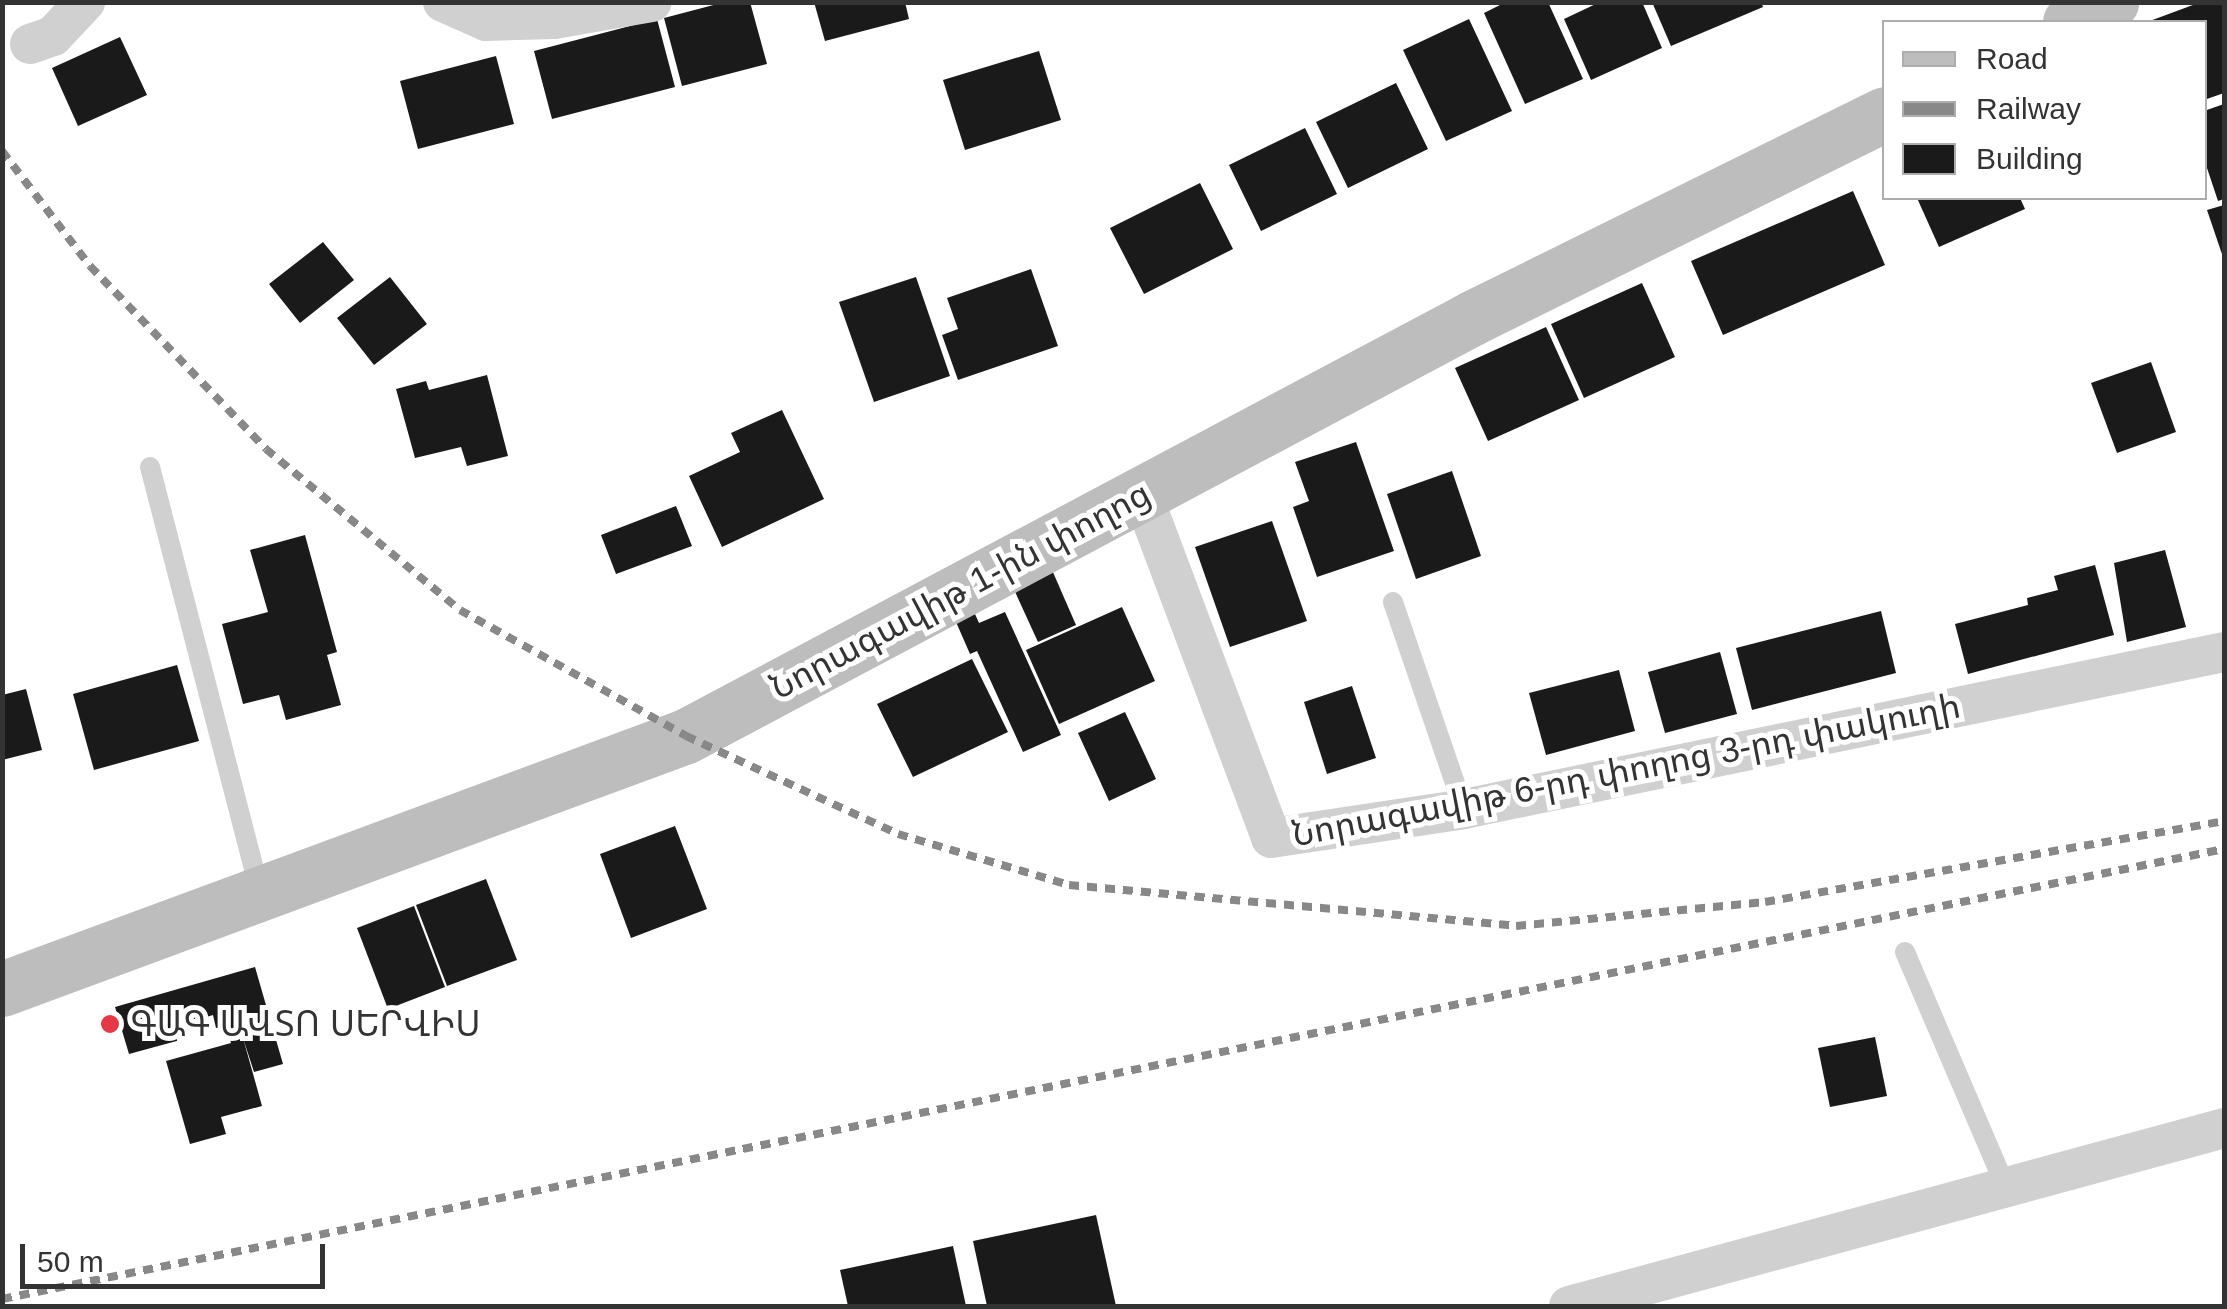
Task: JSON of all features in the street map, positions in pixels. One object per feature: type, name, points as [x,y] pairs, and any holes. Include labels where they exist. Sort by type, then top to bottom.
[{"type":"main road","points":[[2074,20],[2111,2]]},
{"type":"main road","name":"Նորագավիթ 1-ին փողոց","points":[[2,990],[686,736],[1472,318],[1882,115]]},
{"type":"street","points":[[30,44],[53,36],[85,2]]},
{"type":"street","points":[[443,2],[486,21],[554,19],[652,2]]},
{"type":"street","name":"Նորագավիթ 6-րդ փողոց 3-րդ փակուղի","points":[[1142,494],[1271,838],[1464,809],[2224,652]]},
{"type":"street","points":[[1570,1306],[2008,1190],[2224,1128]]},
{"type":"lane","points":[[150,467],[260,894]]},
{"type":"lane","points":[[1393,602],[1464,809]]},
{"type":"lane","points":[[1905,952],[2008,1190]]},
{"type":"building","points":[[725,2],[750,2],[767,64],[682,86],[664,18]]},
{"type":"building","points":[[814,2],[905,2],[909,19],[825,41]]},
{"type":"building","points":[[1506,2],[1548,2],[1583,79],[1525,104],[1484,13]]},
{"type":"building","points":[[1600,2],[1642,2],[1662,48],[1591,80],[1564,19]]},
{"type":"building","points":[[1652,2],[1761,2],[1763,7],[1671,46]]},
{"type":"building","points":[[2201,2],[2224,2],[2224,93],[2207,99],[2207,20],[2152,20]]},
{"type":"building","points":[[657,19],[675,87],[552,119],[534,51]]},
{"type":"building","points":[[1469,19],[1512,111],[1446,141],[1403,50]]},
{"type":"building","points":[[120,37],[147,95],[78,126],[52,68]]},
{"type":"building","points":[[1039,51],[1061,120],[965,150],[943,80]]},
{"type":"building","points":[[496,56],[514,124],[418,149],[400,81]]},
{"type":"building","points":[[1396,83],[1428,149],[1348,188],[1316,122]]},
{"type":"building","points":[[2224,104],[2224,199],[2218,201],[2207,168],[2207,110]]},
{"type":"building","points":[[1305,128],[1337,194],[1261,231],[1229,165]]},
{"type":"building","points":[[1200,183],[1233,249],[1144,294],[1110,228]]},
{"type":"building","points":[[1853,191],[1885,265],[1723,335],[1691,261]]},
{"type":"building","points":[[1918,200],[2021,200],[2025,209],[1939,247]]},
{"type":"building","points":[[2224,205],[2224,260],[2207,210]]},
{"type":"building","points":[[323,242],[354,280],[300,323],[269,284]]},
{"type":"building","points":[[1031,269],[1058,346],[958,380],[942,335],[958,329],[947,298]]},
{"type":"building","points":[[390,277],[427,324],[374,365],[337,318]]},
{"type":"building","points":[[916,277],[950,376],[874,402],[839,302]]},
{"type":"building","points":[[1642,283],[1675,357],[1584,398],[1551,324]]},
{"type":"building","points":[[1546,327],[1579,400],[1488,441],[1455,368]]},
{"type":"building","points":[[2151,362],[2176,432],[2117,453],[2091,383]]},
{"type":"building","points":[[487,375],[508,456],[467,466],[461,447],[415,458],[396,389],[426,381],[429,390]]},
{"type":"building","points":[[782,410],[824,499],[722,547],[689,476],[740,452],[731,433]]},
{"type":"building","points":[[1356,442],[1394,551],[1317,577],[1293,507],[1309,501],[1295,462]]},
{"type":"building","points":[[1452,471],[1481,556],[1416,579],[1387,494]]},
{"type":"building","points":[[676,506],[692,546],[616,574],[601,535]]},
{"type":"building","points":[[1272,521],[1307,621],[1230,647],[1195,547]]},
{"type":"building","points":[[305,535],[337,652],[327,655],[341,705],[286,720],[279,695],[243,704],[222,624],[268,612],[250,550]]},
{"type":"building","points":[[2165,550],[2186,627],[2127,642],[2114,563]]},
{"type":"building","points":[[1045,554],[1076,625],[1038,642],[1006,572]]},
{"type":"building","points":[[2095,565],[2114,635],[1968,674],[1955,624],[2028,605],[2027,598],[2058,590],[2054,576]]},
{"type":"building","points":[[1122,607],[1155,681],[1059,724],[1026,650]]},
{"type":"building","points":[[1881,611],[1896,673],[1752,710],[1736,648]]},
{"type":"building","points":[[1005,612],[1061,735],[1023,752],[977,651],[970,654],[956,622],[975,614],[979,623]]},
{"type":"building","points":[[1720,652],[1737,714],[1665,733],[1648,672]]},
{"type":"building","points":[[972,659],[1008,732],[913,777],[877,704]]},
{"type":"building","points":[[177,665],[199,741],[94,770],[73,694]]},
{"type":"building","points":[[1619,670],[1635,731],[1546,755],[1529,693]]},
{"type":"building","points":[[1352,686],[1376,758],[1327,774],[1304,702]]},
{"type":"building","points":[[26,689],[42,750],[2,760],[2,695]]},
{"type":"building","points":[[1125,712],[1156,779],[1109,801],[1078,733]]},
{"type":"building","points":[[675,826],[707,909],[631,938],[600,854]]},
{"type":"building","points":[[486,879],[517,960],[447,986],[416,905]]},
{"type":"building","points":[[414,906],[445,987],[388,1009],[357,928]]},
{"type":"building","points":[[255,967],[283,1064],[254,1072],[243,1038],[262,1106],[221,1117],[226,1134],[190,1144],[166,1061],[231,1043],[226,1026],[216,1028],[213,1015],[181,1025],[184,1039],[129,1054],[115,1007]]},
{"type":"building","points":[[1875,1037],[1887,1096],[1830,1107],[1818,1048]]},
{"type":"building","points":[[1096,1215],[1116,1306],[987,1306],[973,1241]]},
{"type":"building","points":[[953,1246],[966,1306],[848,1306],[840,1270]]},
{"type":"railway","points":[[2,151],[90,266],[266,449],[460,610],[686,736],[898,834],[1069,885],[1516,926],[1765,902],[2224,821]]},
{"type":"railway","points":[[2,1299],[2224,849]]},
{"type":"place","name":"ԳԱԳ ԱՎՏՈ ՍԵՐՎԻՍ","points":[[110,1024]]}]
